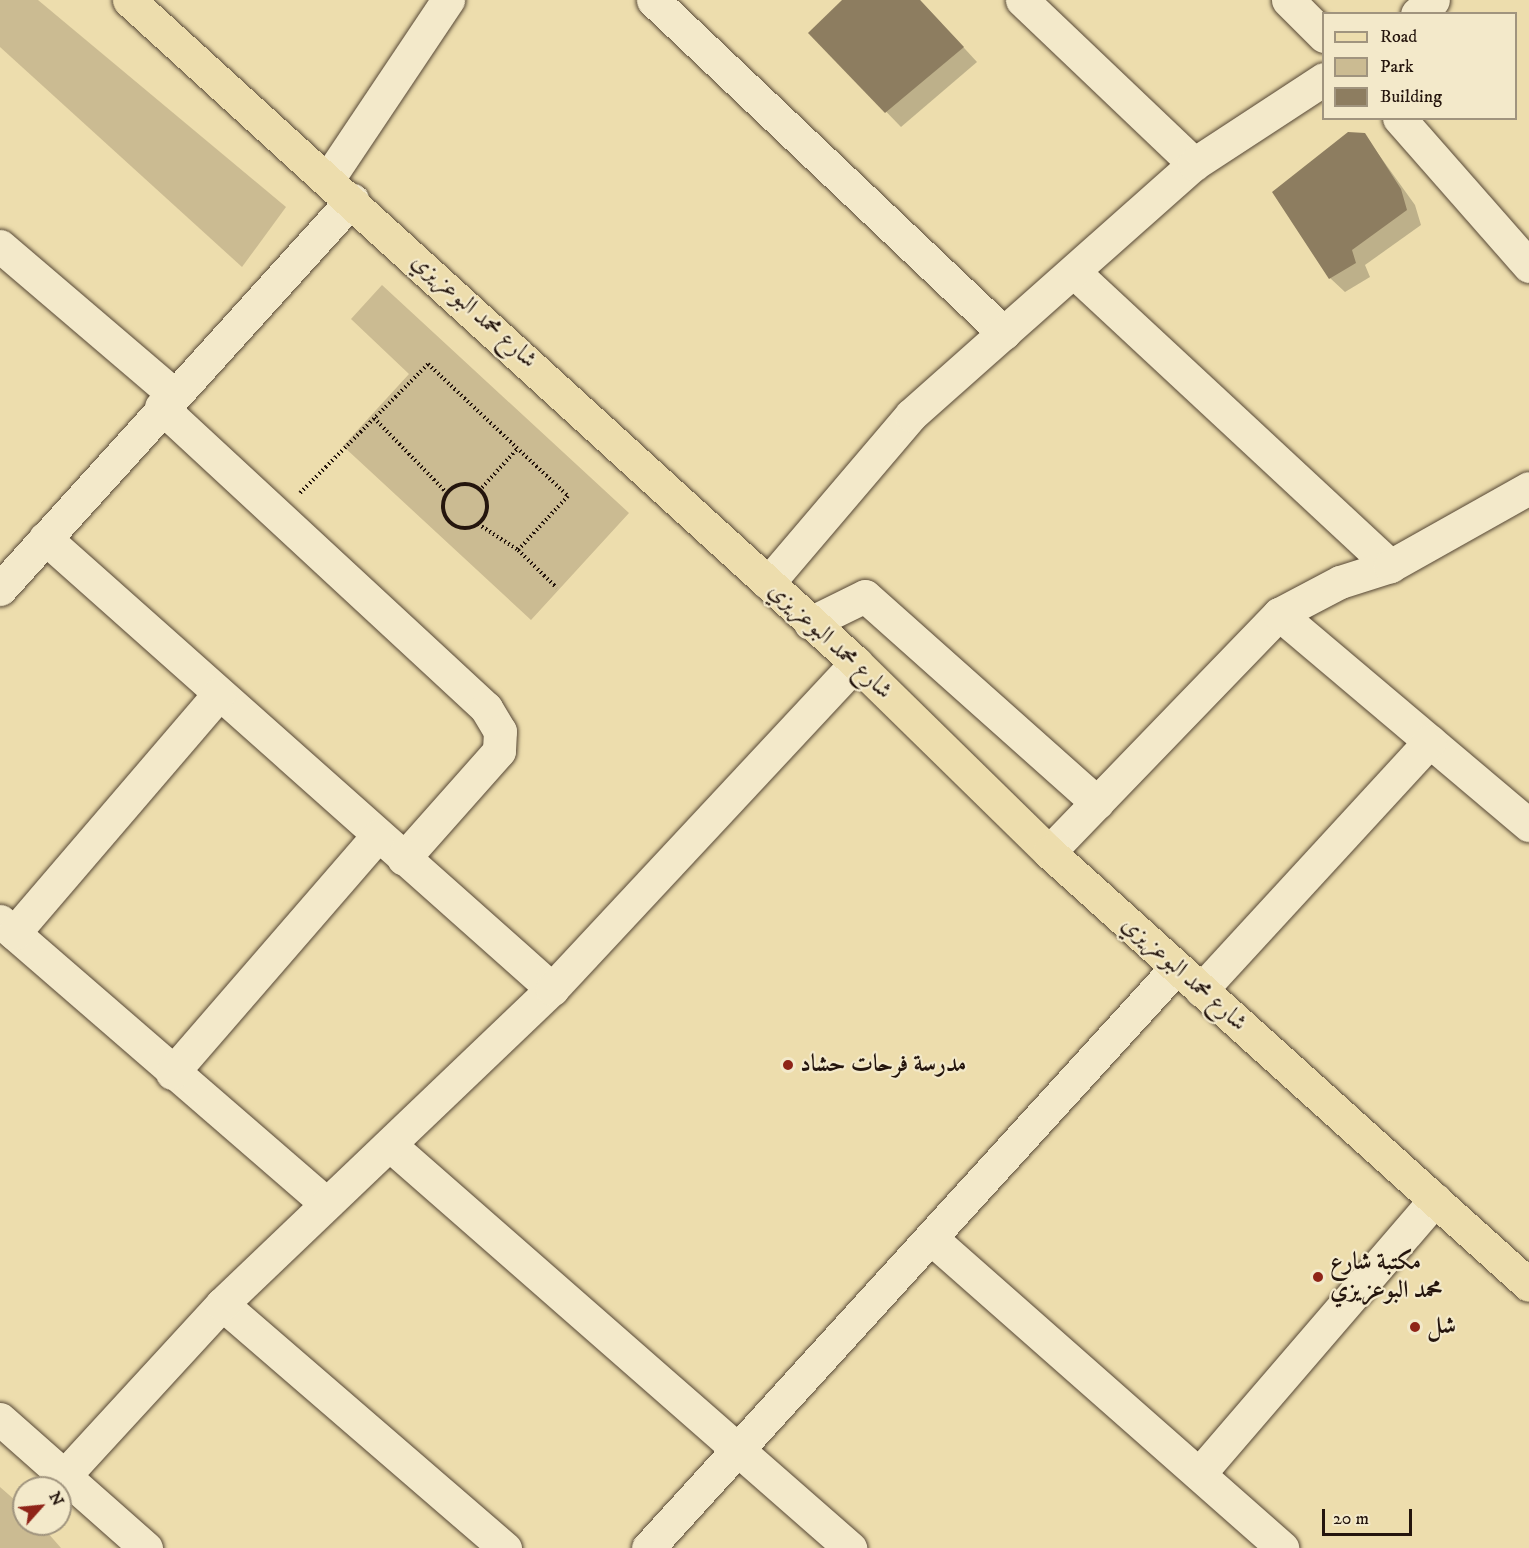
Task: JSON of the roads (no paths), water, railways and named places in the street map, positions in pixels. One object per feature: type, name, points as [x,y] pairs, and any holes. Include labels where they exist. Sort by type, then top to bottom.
[{"type":"main road","name":"شارع محمد البوعزيزي","points":[[129,0],[340,189],[856,663],[1049,852],[1529,1285]]},
{"type":"street","points":[[0,589],[167,401],[340,189],[448,0]]},
{"type":"street","points":[[653,0],[1004,333]]},
{"type":"street","points":[[1022,0],[1194,164]]},
{"type":"street","points":[[1288,0],[1322,35]]},
{"type":"street","points":[[1419,12],[1433,0]]},
{"type":"street","points":[[768,583],[911,415],[1194,164],[1322,80]]},
{"type":"street","points":[[1401,120],[1529,266]]},
{"type":"street","points":[[0,246],[167,401],[276,517],[486,708],[500,730],[499,751],[403,859]]},
{"type":"street","points":[[1074,272],[1390,566]]},
{"type":"street","points":[[1049,852],[1279,614],[1340,582],[1390,566],[1529,488]]},
{"type":"street","points":[[45,538],[377,836],[552,989]]},
{"type":"street","points":[[810,623],[865,596],[1097,803]]},
{"type":"street","points":[[1279,614],[1529,825]]},
{"type":"street","points":[[0,1419],[64,1476],[222,1304],[325,1203],[390,1145],[552,989],[856,663]]},
{"type":"street","points":[[219,694],[7,927],[172,1073],[325,1203]]},
{"type":"street","points":[[1201,990],[1430,741]]},
{"type":"street","points":[[172,1073],[377,836]]},
{"type":"street","points":[[648,1548],[932,1239],[1176,968]]},
{"type":"street","points":[[390,1145],[740,1449],[850,1548]]},
{"type":"street","points":[[1199,1474],[1435,1200]]},
{"type":"street","points":[[932,1239],[1282,1548]]},
{"type":"street","points":[[222,1304],[505,1548]]},
{"type":"street","points":[[72,1483],[146,1548]]},
{"type":"place","name":"مدرسة فرحات حشاد","points":[[788,1065]]},
{"type":"place","name":"مكتبة شارع محمد البوعزيزي","points":[[1318,1277]]},
{"type":"place","name":"شل","points":[[1415,1327]]}]
